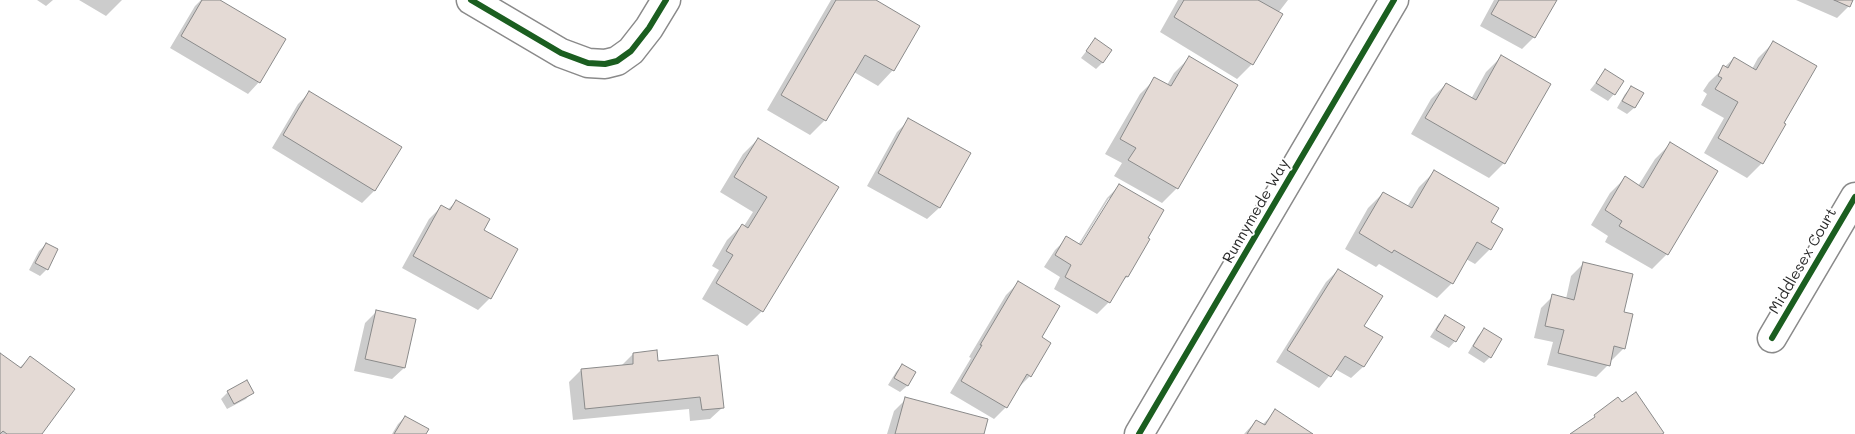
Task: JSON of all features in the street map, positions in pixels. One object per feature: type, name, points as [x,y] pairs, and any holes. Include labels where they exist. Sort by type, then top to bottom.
[{"type":"street","points":[[471,0],[561,53],[588,63],[605,64],[617,61],[631,51],[650,28],[666,0]]},
{"type":"street","name":"Runnymede Way","points":[[1139,434],[1394,0]]},
{"type":"street","name":"Middlesex Court","points":[[1772,338],[1855,197]]},
{"type":"building","points":[[202,0],[220,0],[286,39],[260,83],[181,36]]},
{"type":"building","points":[[836,0],[876,0],[920,26],[894,71],[865,55],[826,121],[781,95]]},
{"type":"building","points":[[1184,0],[1258,0],[1283,14],[1253,65],[1174,17]]},
{"type":"building","points":[[1499,0],[1557,0],[1535,38],[1491,14]]},
{"type":"building","points":[[1834,0],[1853,0],[1850,7]]},
{"type":"building","points":[[1095,38],[1112,50],[1103,63],[1086,51]]},
{"type":"building","points":[[1773,41],[1817,66],[1763,164],[1718,138],[1738,102],[1715,89],[1722,78],[1718,76],[1723,65],[1728,68],[1734,57],[1756,70]]},
{"type":"building","points":[[1501,55],[1551,84],[1505,164],[1425,118],[1446,83],[1476,100]]},
{"type":"building","points":[[1189,56],[1238,85],[1178,189],[1128,160],[1136,148],[1120,139],[1154,77],[1171,86]]},
{"type":"building","points":[[1605,69],[1624,81],[1615,95],[1596,83]]},
{"type":"building","points":[[1631,86],[1644,93],[1635,108],[1622,101]]},
{"type":"building","points":[[309,91],[402,147],[375,191],[283,135]]},
{"type":"building","points":[[908,118],[971,153],[940,208],[878,173]]},
{"type":"building","points":[[758,138],[839,187],[763,312],[716,283],[733,255],[726,251],[742,224],[748,228],[767,197],[734,177]]},
{"type":"building","points":[[1670,142],[1718,171],[1668,255],[1619,226],[1622,221],[1605,210],[1625,176],[1643,188]]},
{"type":"building","points":[[1434,170],[1499,208],[1491,222],[1503,229],[1491,250],[1477,242],[1453,284],[1394,250],[1392,253],[1359,233],[1383,192],[1412,208]]},
{"type":"building","points":[[1119,184],[1164,210],[1128,277],[1126,276],[1110,303],[1065,277],[1071,265],[1055,255],[1066,236],[1081,245]]},
{"type":"building","points":[[456,200],[490,219],[484,230],[518,249],[491,299],[413,256],[441,205],[450,210]]},
{"type":"building","points":[[46,243],[58,249],[48,270],[35,263]]},
{"type":"building","points":[[1583,262],[1633,274],[1624,312],[1633,314],[1625,349],[1614,346],[1610,366],[1558,353],[1564,330],[1545,326],[1552,294],[1574,300]]},
{"type":"building","points":[[1338,269],[1383,296],[1364,326],[1383,337],[1364,367],[1345,356],[1331,377],[1287,350]]},
{"type":"building","points":[[1018,281],[1060,306],[1042,337],[1051,343],[1031,377],[1027,374],[1007,408],[961,381]]},
{"type":"building","points":[[376,310],[416,319],[405,368],[365,359]]},
{"type":"building","points":[[1445,315],[1465,327],[1456,342],[1436,330]]},
{"type":"building","points":[[1484,328],[1502,339],[1491,358],[1473,346]]},
{"type":"building","points":[[657,350],[658,361],[718,355],[724,408],[702,410],[700,397],[585,409],[581,369],[633,364],[633,353]]},
{"type":"building","points":[[0,353],[21,368],[30,356],[75,389],[42,434],[7,434],[3,431],[0,434]]},
{"type":"building","points":[[902,364],[916,372],[908,386],[894,378]]},
{"type":"building","points":[[247,380],[254,393],[234,404],[227,391]]},
{"type":"building","points":[[1636,392],[1664,433],[1570,434],[1595,417],[1594,415],[1618,397],[1622,402]]},
{"type":"building","points":[[905,397],[988,419],[984,434],[895,434]]},
{"type":"building","points":[[1275,409],[1313,434],[1247,434],[1256,420],[1265,425]]},
{"type":"building","points":[[405,416],[429,429],[426,434],[394,434]]},
{"type":"cycle path","points":[[471,0],[561,53],[588,63],[605,64],[617,61],[631,51],[649,28],[666,0]]},
{"type":"cycle path","points":[[1139,434],[1394,0]]},
{"type":"cycle path","points":[[1772,338],[1855,197]]}]
